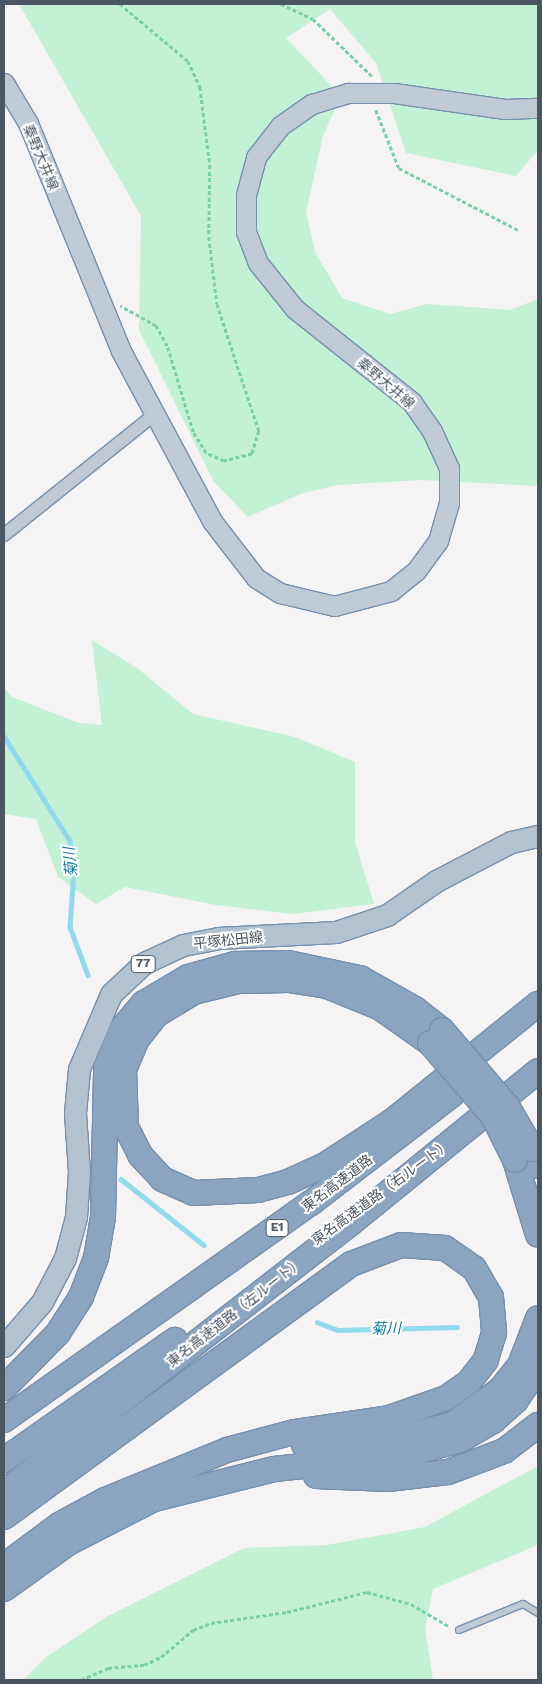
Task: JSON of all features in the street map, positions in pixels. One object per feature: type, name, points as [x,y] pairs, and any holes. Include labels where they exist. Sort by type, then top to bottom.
[{"type":"highway","points":[[4,1388],[58,1334],[81,1297],[96,1258],[103,1217],[106,1068],[122,1030],[144,1003],[188,977],[234,964],[288,963],[360,978],[436,1036],[493,1116],[528,1159],[538,1234]]},
{"type":"highway","points":[[436,1036],[380,1006],[327,986],[288,980],[238,981],[194,992],[156,1015],[137,1039],[124,1070],[126,1127],[140,1155],[162,1179],[193,1193],[258,1190],[288,1182],[325,1165],[391,1122],[538,1004]]},
{"type":"highway","name":"東名高速道路","points":[[4,1420],[319,1198],[443,1102],[538,1020]]},
{"type":"highway","name":"E1","points":[[465,1132],[538,1071]]},
{"type":"highway","name":"東名高速道路（右ルート）","points":[[4,1460],[465,1132]]},
{"type":"highway","name":"東名高速道路（左ルート）","points":[[4,1492],[465,1132]]},
{"type":"highway","points":[[4,1517],[351,1264],[401,1244],[424,1244],[445,1248],[474,1268],[490,1297],[494,1333],[486,1360],[469,1382],[446,1398],[389,1418],[257,1441],[180,1468],[74,1517],[4,1566]]},
{"type":"highway","points":[[180,1468],[305,1445],[394,1439],[453,1424],[500,1390],[520,1365],[538,1318]]},
{"type":"highway","points":[[4,1589],[112,1516],[154,1499],[230,1478],[310,1464],[400,1456],[460,1440],[510,1406],[538,1368]]},
{"type":"highway","points":[[230,1478],[388,1479],[448,1472],[504,1450],[538,1425]]},
{"type":"main road","name":"秦野大井線","points":[[4,83],[28,123],[100,304],[155,414],[235,556],[280,593],[334,606],[362,602],[391,591],[416,571],[438,541],[449,503],[450,468],[432,430],[412,402],[277,291],[258,263],[246,232],[246,195],[256,157],[280,126],[312,104],[348,93],[370,93],[505,110],[538,108]]},
{"type":"main road","name":"平塚松田線","points":[[4,1346],[42,1302],[65,1258],[76,1217],[79,1172],[74,1113],[79,1069],[111,994],[144,962],[183,945],[218,938],[336,932],[387,915],[436,881],[511,842],[538,836]]},
{"type":"street","points":[[4,535],[155,414]]},
{"type":"lane","points":[[459,1630],[523,1604],[538,1613]]},
{"type":"path","points":[[100,304],[132,309],[156,326],[167,346],[193,432],[206,453],[224,461],[252,454],[259,431],[217,304],[209,237],[210,165],[200,87],[188,61],[120,4]]},
{"type":"path","points":[[281,4],[313,19],[372,74],[370,93],[399,168],[520,231]]},
{"type":"path","points":[[81,1680],[108,1668],[144,1665],[162,1657],[193,1630],[211,1623],[287,1612],[367,1592],[412,1604],[459,1630]]},
{"type":"green space","points":[[19,4],[538,4],[538,150],[516,176],[406,153],[376,63],[330,9],[286,38],[341,96],[323,136],[306,212],[315,252],[342,298],[390,314],[427,304],[510,310],[538,299],[538,486],[420,480],[338,485],[303,493],[248,517],[214,482],[139,330],[141,216]]},
{"type":"green space","points":[[92,640],[137,668],[193,714],[295,737],[355,762],[355,842],[374,904],[293,914],[216,905],[125,887],[96,904],[58,877],[36,819],[4,814],[4,688],[12,697],[79,723],[102,725]]},
{"type":"green space","points":[[538,1466],[538,1545],[433,1589],[425,1628],[433,1680],[23,1680],[46,1657],[108,1616],[244,1548],[327,1545],[425,1527]]},
{"type":"waterway","name":"菊川","points":[[4,736],[70,841],[74,870],[70,927],[88,975]]},
{"type":"waterway","name":"菊川","points":[[121,1179],[204,1245]]},
{"type":"waterway","name":"菊川","points":[[317,1322],[338,1330],[457,1327]]}]
